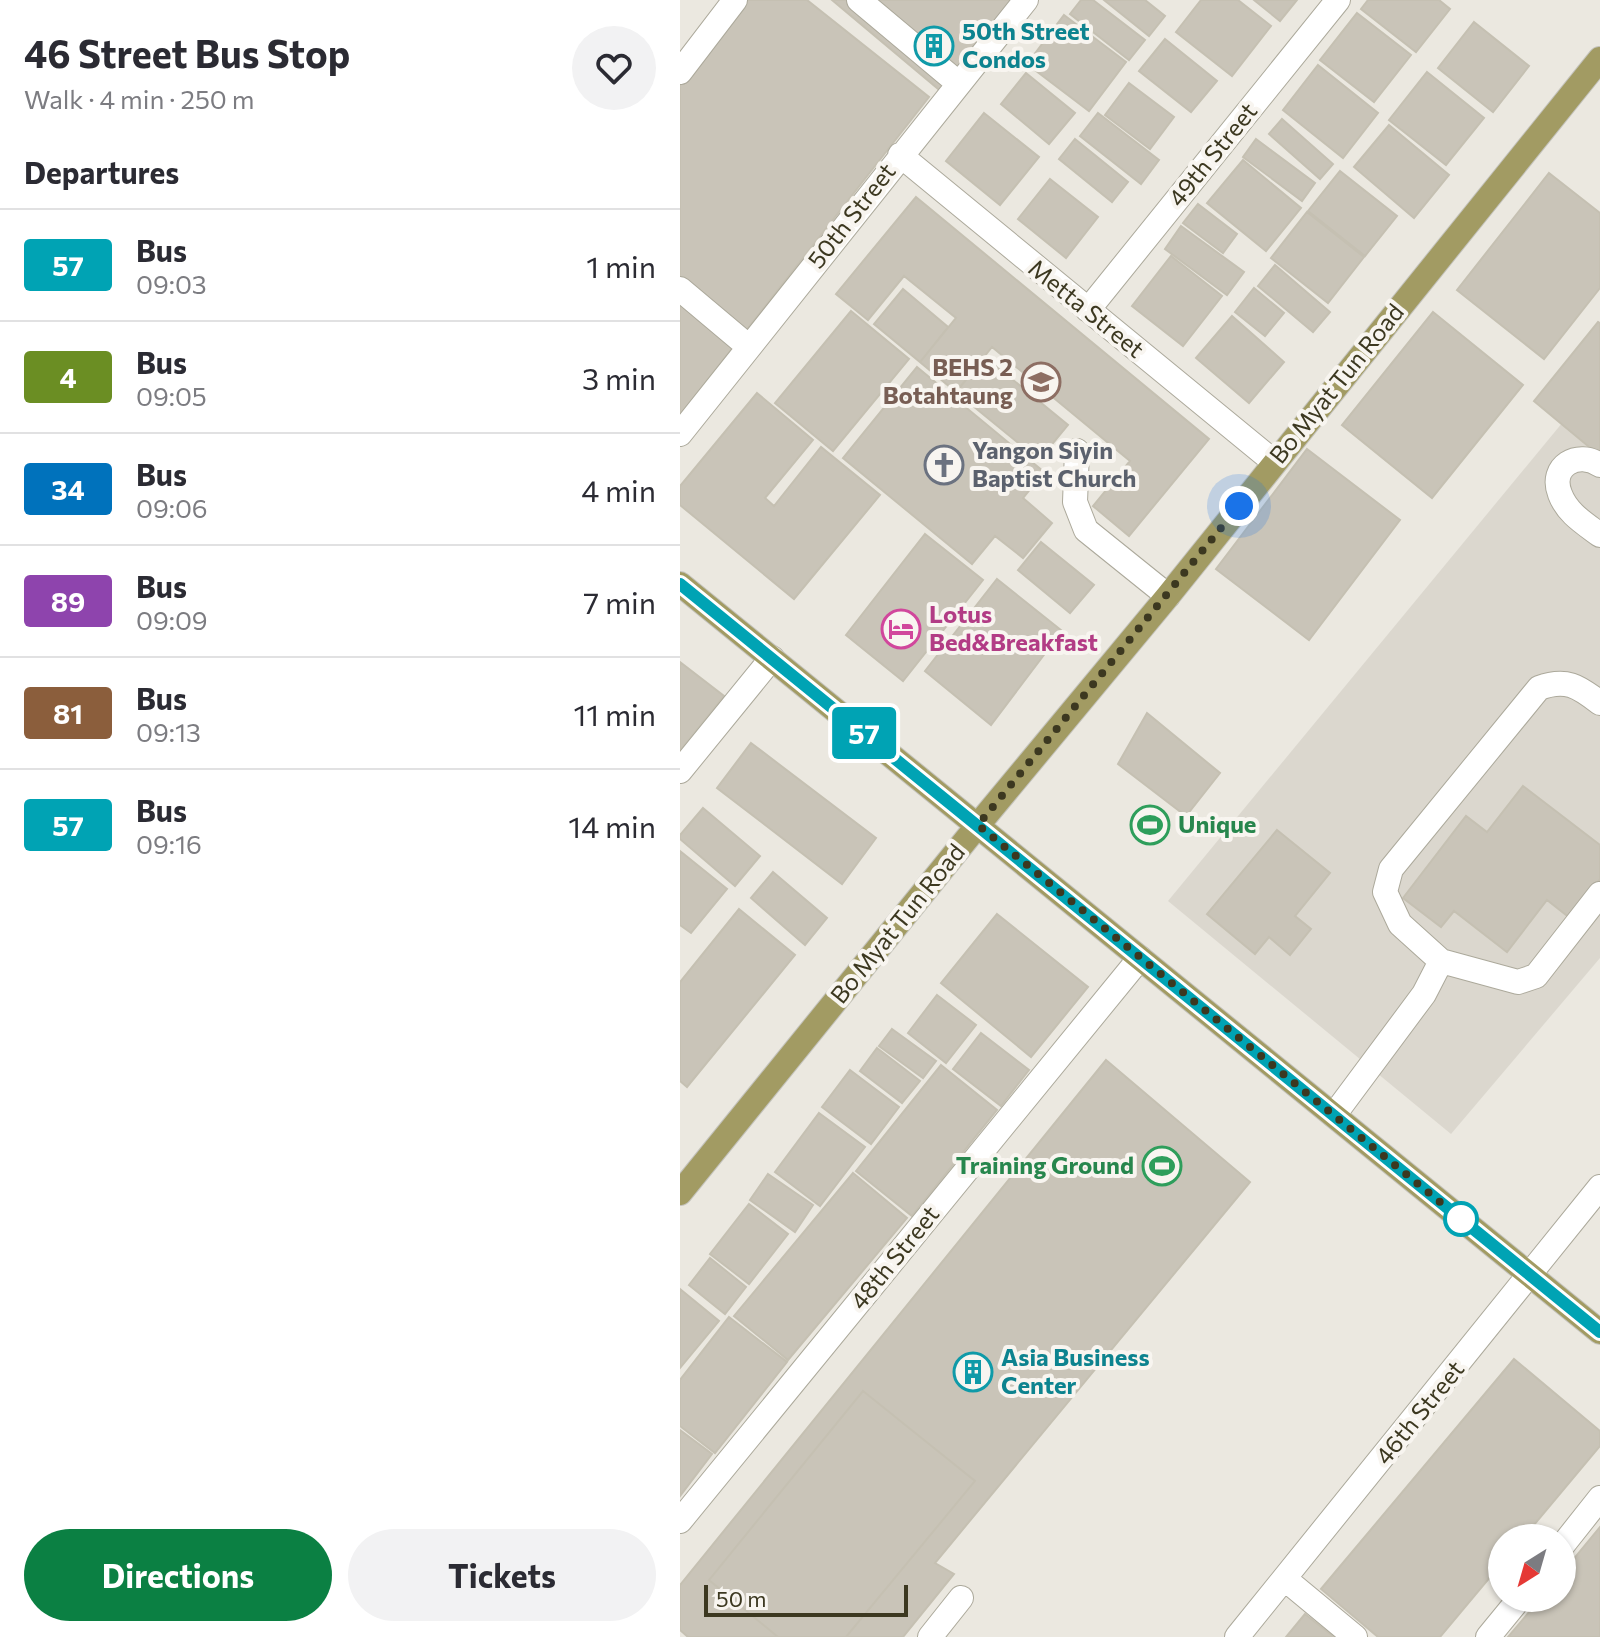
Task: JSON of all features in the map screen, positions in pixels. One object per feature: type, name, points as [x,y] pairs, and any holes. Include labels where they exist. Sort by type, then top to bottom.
[{"type":"main road","name":"Bo Myat Tun Road","points":[[680,1193],[1168,596],[1600,59]]},
{"type":"main road","points":[[680,584],[1334,1115],[1525,1283],[1600,1332]]},
{"type":"street","points":[[680,72],[735,0]]},
{"type":"street","points":[[859,0],[958,83]]},
{"type":"street","name":"50th Street","points":[[680,434],[1026,0]]},
{"type":"street","name":"49th Street","points":[[1088,310],[1338,0]]},
{"type":"street","name":"Metta Street","points":[[900,155],[1274,462]]},
{"type":"street","points":[[680,289],[749,347]]},
{"type":"street","points":[[1077,451],[1075,502],[1086,530],[1168,596]]},
{"type":"street","points":[[1600,465],[1588,457],[1573,458],[1560,471],[1557,484],[1569,512],[1600,535]]},
{"type":"street","points":[[680,771],[772,658]]},
{"type":"street","points":[[1600,703],[1574,684],[1555,682],[1539,688],[1391,869],[1385,892],[1400,924],[1441,961],[1518,982],[1536,976],[1600,894]]},
{"type":"street","name":"48th Street","points":[[680,1521],[1140,958]]},
{"type":"street","points":[[1334,1115],[1424,994],[1441,961]]},
{"type":"street","name":"46th Street","points":[[1237,1637],[1600,1187]]},
{"type":"street","points":[[1576,1528],[1600,1498]]},
{"type":"street","points":[[1285,1579],[1355,1637]]},
{"type":"street","points":[[930,1637],[961,1598]]},
{"type":"street","points":[[1488,1637],[1509,1612]]},
{"type":"shaded area","points":[[1600,377],[1600,958],[1451,1134],[1168,901]]},
{"type":"building","points":[[743,0],[807,0],[929,97],[680,415],[680,78]]},
{"type":"building","name":"50th Street Condos","points":[[832,0],[1018,0],[943,93]]},
{"type":"building","points":[[1081,0],[1093,0],[1145,40],[1129,60],[1070,14]]},
{"type":"building","points":[[1104,0],[1145,0],[1165,16],[1149,36]]},
{"type":"building","points":[[1201,0],[1238,0],[1271,26],[1232,76],[1176,32]]},
{"type":"building","points":[[1254,0],[1297,0],[1280,21]]},
{"type":"building","points":[[1368,0],[1439,0],[1450,9],[1416,52],[1361,9]]},
{"type":"building","points":[[1357,13],[1411,55],[1374,102],[1320,60]]},
{"type":"building","points":[[1064,15],[1126,62],[1089,111],[1027,64]]},
{"type":"building","points":[[1474,22],[1529,66],[1493,112],[1438,68]]},
{"type":"building","points":[[1165,39],[1217,81],[1191,112],[1139,71]]},
{"type":"building","points":[[1318,65],[1378,113],[1343,158],[1283,110]]},
{"type":"building","points":[[1427,72],[1484,118],[1446,165],[1389,120]]},
{"type":"building","points":[[1026,73],[1075,113],[1049,144],[1001,104]]},
{"type":"building","points":[[1129,83],[1174,117],[1150,149],[1105,115]]},
{"type":"building","points":[[984,113],[1039,157],[1000,205],[946,161]]},
{"type":"building","points":[[1098,113],[1159,160],[1141,184],[1080,136]]},
{"type":"building","points":[[1282,119],[1333,164],[1320,179],[1269,134]]},
{"type":"building","points":[[1389,125],[1449,175],[1414,218],[1354,167]]},
{"type":"building","points":[[1075,139],[1128,182],[1112,202],[1059,159]]},
{"type":"building","points":[[1256,139],[1315,183],[1302,201],[1243,157]]},
{"type":"building","points":[[1243,160],[1301,208],[1266,251],[1207,203]]},
{"type":"building","points":[[1340,171],[1397,216],[1365,256],[1308,211]]},
{"type":"building","points":[[1549,173],[1600,213],[1600,288],[1544,359],[1457,290]]},
{"type":"building","points":[[1050,179],[1098,217],[1066,258],[1018,219]]},
{"type":"building","name":"BEHS 2 Botahtaung","points":[[916,197],[1209,439],[1129,536],[1093,506],[1130,461],[992,347],[956,392],[920,362],[956,318],[904,276],[868,320],[836,294]]},
{"type":"building","points":[[1198,204],[1237,234],[1223,253],[1183,223]]},
{"type":"building","points":[[1307,212],[1364,257],[1328,303],[1271,258]]},
{"type":"building","points":[[1181,226],[1244,272],[1227,295],[1165,249]]},
{"type":"building","points":[[1171,256],[1222,296],[1183,346],[1132,306]]},
{"type":"building","points":[[1275,265],[1330,312],[1313,332],[1258,286]]},
{"type":"building","points":[[1254,288],[1284,313],[1265,336],[1235,312]]},
{"type":"building","points":[[903,289],[948,327],[920,362],[874,324]]},
{"type":"building","points":[[851,311],[909,359],[833,451],[775,403]]},
{"type":"building","points":[[1433,312],[1523,385],[1432,498],[1342,425]]},
{"type":"building","points":[[1232,316],[1284,362],[1249,403],[1196,358]]},
{"type":"building","points":[[1600,323],[1600,456],[1534,401]]},
{"type":"building","points":[[985,357],[1068,425],[1039,460],[956,392]]},
{"type":"building","name":"Yangon Siyin Baptist Church","points":[[917,367],[1044,472],[1023,498],[1052,523],[1023,558],[995,536],[972,564],[843,458]]},
{"type":"building","points":[[757,393],[813,440],[765,498],[774,506],[821,447],[880,495],[794,599],[680,505],[680,486]]},
{"type":"building","points":[[1307,449],[1400,520],[1309,640],[1216,569]]},
{"type":"building","points":[[925,534],[983,580],[903,681],[846,635]]},
{"type":"building","points":[[1041,542],[1094,585],[1070,613],[1018,570]]},
{"type":"building","points":[[997,579],[1062,631],[991,725],[925,671]]},
{"type":"building","points":[[680,662],[724,696],[680,751]]},
{"type":"building","points":[[1147,713],[1220,773],[1186,816],[1118,764]]},
{"type":"building","points":[[751,743],[876,838],[842,884],[717,788]]},
{"type":"building","points":[[1523,786],[1600,845],[1600,879],[1570,918],[1547,900],[1507,952],[1454,911],[1441,927],[1403,898],[1466,816],[1487,832]]},
{"type":"building","points":[[703,808],[760,856],[735,886],[680,839]]},
{"type":"building","points":[[1277,830],[1330,873],[1295,916],[1311,929],[1290,955],[1269,937],[1255,954],[1207,914]]},
{"type":"building","points":[[680,851],[727,889],[691,933],[680,925]]},
{"type":"building","points":[[773,872],[827,918],[805,945],[751,898]]},
{"type":"building","points":[[739,909],[795,955],[687,1087],[680,1081],[680,982]]},
{"type":"building","points":[[997,914],[1088,987],[1031,1057],[941,983]]},
{"type":"building","points":[[937,995],[976,1025],[946,1063],[908,1033]]},
{"type":"building","points":[[892,1029],[936,1061],[923,1078],[879,1046]]},
{"type":"building","points":[[981,1033],[1029,1070],[1001,1106],[953,1069]]},
{"type":"building","points":[[877,1048],[920,1081],[902,1103],[860,1071]]},
{"type":"building","name":"Asia Business Center","points":[[1106,1060],[1250,1182],[935,1563],[954,1574],[903,1637],[688,1637],[680,1630],[680,1585]]},
{"type":"building","points":[[941,1065],[997,1110],[912,1216],[856,1171]]},
{"type":"building","points":[[850,1070],[899,1107],[871,1144],[822,1107]]},
{"type":"building","points":[[819,1113],[865,1147],[820,1206],[775,1172]]},
{"type":"building","points":[[853,1173],[907,1218],[788,1360],[734,1316]]},
{"type":"building","points":[[768,1174],[813,1205],[795,1232],[750,1200]]},
{"type":"building","points":[[749,1204],[788,1234],[749,1284],[710,1254]]},
{"type":"building","points":[[710,1258],[746,1287],[725,1314],[689,1285]]},
{"type":"building","points":[[680,1289],[719,1321],[680,1368]]},
{"type":"building","points":[[729,1317],[787,1362],[715,1453],[680,1426],[680,1380]]},
{"type":"building","points":[[1514,1359],[1600,1431],[1600,1446],[1535,1524],[1488,1524],[1488,1580],[1440,1637],[1378,1637],[1321,1589]]},
{"type":"building","points":[[863,1391],[975,1481],[846,1637],[778,1637],[709,1580]]},
{"type":"building","points":[[680,1430],[712,1454],[680,1496]]},
{"type":"building","points":[[1600,1527],[1600,1637],[1508,1637],[1529,1612],[1576,1612],[1576,1556]]},
{"type":"building","points":[[1305,1614],[1334,1637],[1286,1637]]},
{"type":"bus line","name":"57","points":[[680,584],[1600,1332]]},
{"type":"place","name":"50th Street Condos","points":[[934,46]]},
{"type":"place","name":"BEHS 2 Botahtaung","points":[[1041,382]]},
{"type":"place","name":"Yangon Siyin Baptist Church","points":[[944,465]]},
{"type":"place","name":"Lotus Bed&Breakfast","points":[[901,629]]},
{"type":"place","name":"Unique","points":[[1150,825]]},
{"type":"place","name":"Training Ground","points":[[1162,1166]]},
{"type":"place","name":"Asia Business Center","points":[[973,1372]]},
{"type":"route","points":[[1239,506],[978,825],[1461,1219]]}]
